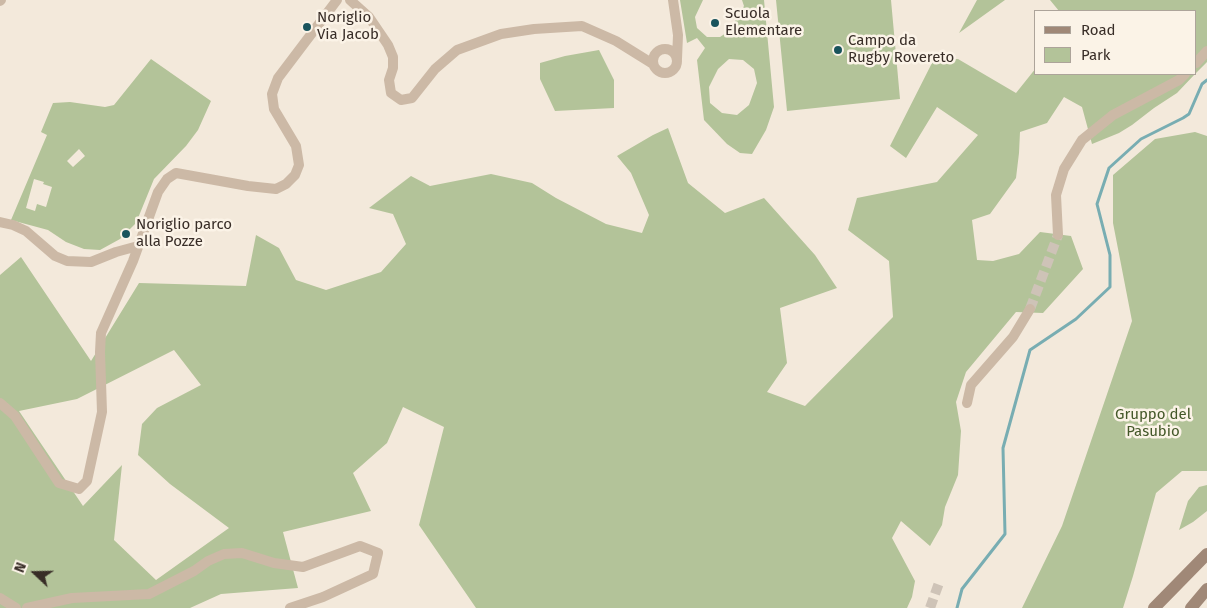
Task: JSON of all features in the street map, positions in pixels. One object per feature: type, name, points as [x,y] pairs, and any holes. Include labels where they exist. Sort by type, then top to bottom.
[{"type":"street","points":[[0,403],[15,416],[59,483],[79,489],[87,481],[102,412],[101,333],[126,277],[158,192],[167,179],[176,173],[276,189],[286,184],[295,175],[299,165],[296,146],[274,109],[272,94],[278,78],[337,0]]},
{"type":"street","points":[[350,0],[369,17],[388,45],[393,57],[393,68],[389,80],[391,93],[400,100],[412,98],[435,69],[457,50],[502,34],[534,29],[582,26],[616,41],[653,64],[658,71],[669,72],[675,68],[677,59],[678,35],[673,0]]},
{"type":"street","points":[[653,64],[654,57],[662,49],[673,52],[677,59]]},
{"type":"street","points":[[1197,61],[1207,51]]},
{"type":"street","points":[[1058,235],[1056,195],[1064,169],[1082,140],[1113,115],[1179,80],[1184,75]]},
{"type":"street","points":[[0,222],[14,225],[26,231],[54,256],[67,261],[90,262],[138,246]]},
{"type":"street","points":[[967,403],[971,385],[1013,337],[1030,309]]},
{"type":"street","points":[[27,608],[72,598],[149,594],[224,554],[242,552],[274,563],[303,567],[360,546],[378,553],[373,574],[323,597],[290,608]]},
{"type":"street","points":[[1154,608],[1207,554]]},
{"type":"street","points":[[1191,608],[1207,589]]},
{"type":"street","points":[[0,598],[16,608]]},
{"type":"green space","points":[[680,0],[703,0],[695,17],[697,28],[707,37],[720,37],[729,31],[744,6],[742,0],[764,0],[774,107],[766,130],[752,154],[740,153],[727,144],[704,120],[697,60],[705,48],[697,38],[687,43]],"holes":[[[729,59],[743,60],[754,69],[757,83],[749,105],[737,115],[722,113],[710,103],[709,87],[718,69]]]},
{"type":"green space","name":"Campo da Rugby Rovereto","points":[[776,0],[891,0],[900,99],[787,111]]},
{"type":"green space","points":[[977,0],[1005,0],[959,33]]},
{"type":"green space","points":[[1050,0],[1207,0],[1207,62],[1197,72],[1197,10],[1058,10]]},
{"type":"green space","points":[[599,50],[614,80],[614,108],[555,111],[540,79],[540,63]]},
{"type":"green space","points":[[151,59],[211,101],[198,130],[186,146],[154,179],[136,223],[120,239],[100,250],[84,249],[66,242],[48,230],[11,220],[47,135],[41,132],[53,103],[70,102],[105,107],[114,105]],"holes":[[[79,149],[85,156],[73,167],[67,161]],[[34,179],[52,187],[46,207],[37,204],[35,211],[26,208]]]},
{"type":"green space","points":[[934,59],[958,59],[1016,93],[1034,70],[1034,75],[1194,75],[1177,93],[1132,125],[1119,133],[1092,144],[1082,107],[1064,97],[1047,123],[1020,132],[1016,178],[990,214],[972,220],[977,260],[993,261],[1019,254],[1040,232],[1071,236],[1083,269],[1043,313],[1016,312],[966,372],[956,402],[961,431],[958,475],[945,507],[942,525],[930,546],[901,521],[892,538],[915,581],[912,597],[907,608],[476,608],[419,525],[444,427],[403,407],[387,443],[353,473],[371,511],[283,532],[298,588],[221,594],[190,608],[0,608],[0,275],[21,257],[91,361],[139,283],[246,286],[256,235],[279,248],[296,280],[326,290],[381,272],[406,244],[393,214],[369,208],[411,176],[430,186],[491,174],[532,183],[606,224],[642,233],[649,215],[631,173],[617,156],[668,128],[688,183],[725,213],[764,198],[815,255],[837,288],[780,308],[787,363],[767,392],[805,406],[893,317],[889,261],[848,230],[857,198],[937,182],[978,135],[937,107],[906,158],[890,146]],"holes":[[[174,350],[201,385],[157,408],[142,424],[138,455],[170,484],[229,528],[156,580],[114,540],[122,465],[83,506],[19,411],[77,399]]]},
{"type":"green space","name":"Gruppo del Pasubio","points":[[1195,132],[1207,136],[1207,471],[1182,471],[1156,493],[1123,608],[1022,608],[1062,526],[1132,321],[1113,223],[1113,175],[1155,139]]},
{"type":"green space","points":[[1207,485],[1207,511],[1179,530],[1188,501],[1199,487]]},
{"type":"waterway","points":[[957,608],[962,589],[1005,534],[1003,448],[1030,350],[1076,319],[1110,287],[1110,255],[1097,204],[1109,168],[1141,139],[1189,114],[1202,84],[1207,80]]},
{"type":"tunnel","points":[[1030,309],[1058,235]]},
{"type":"tunnel","points":[[930,608],[940,580]]},
{"type":"place","name":"Scuola Elementare","points":[[715,23]]},
{"type":"place","name":"Noriglio Via Jacob","points":[[307,27]]},
{"type":"place","name":"Campo da Rugby Rovereto","points":[[838,50]]},
{"type":"place","name":"Noriglio parco alla Pozze","points":[[126,234]]}]
